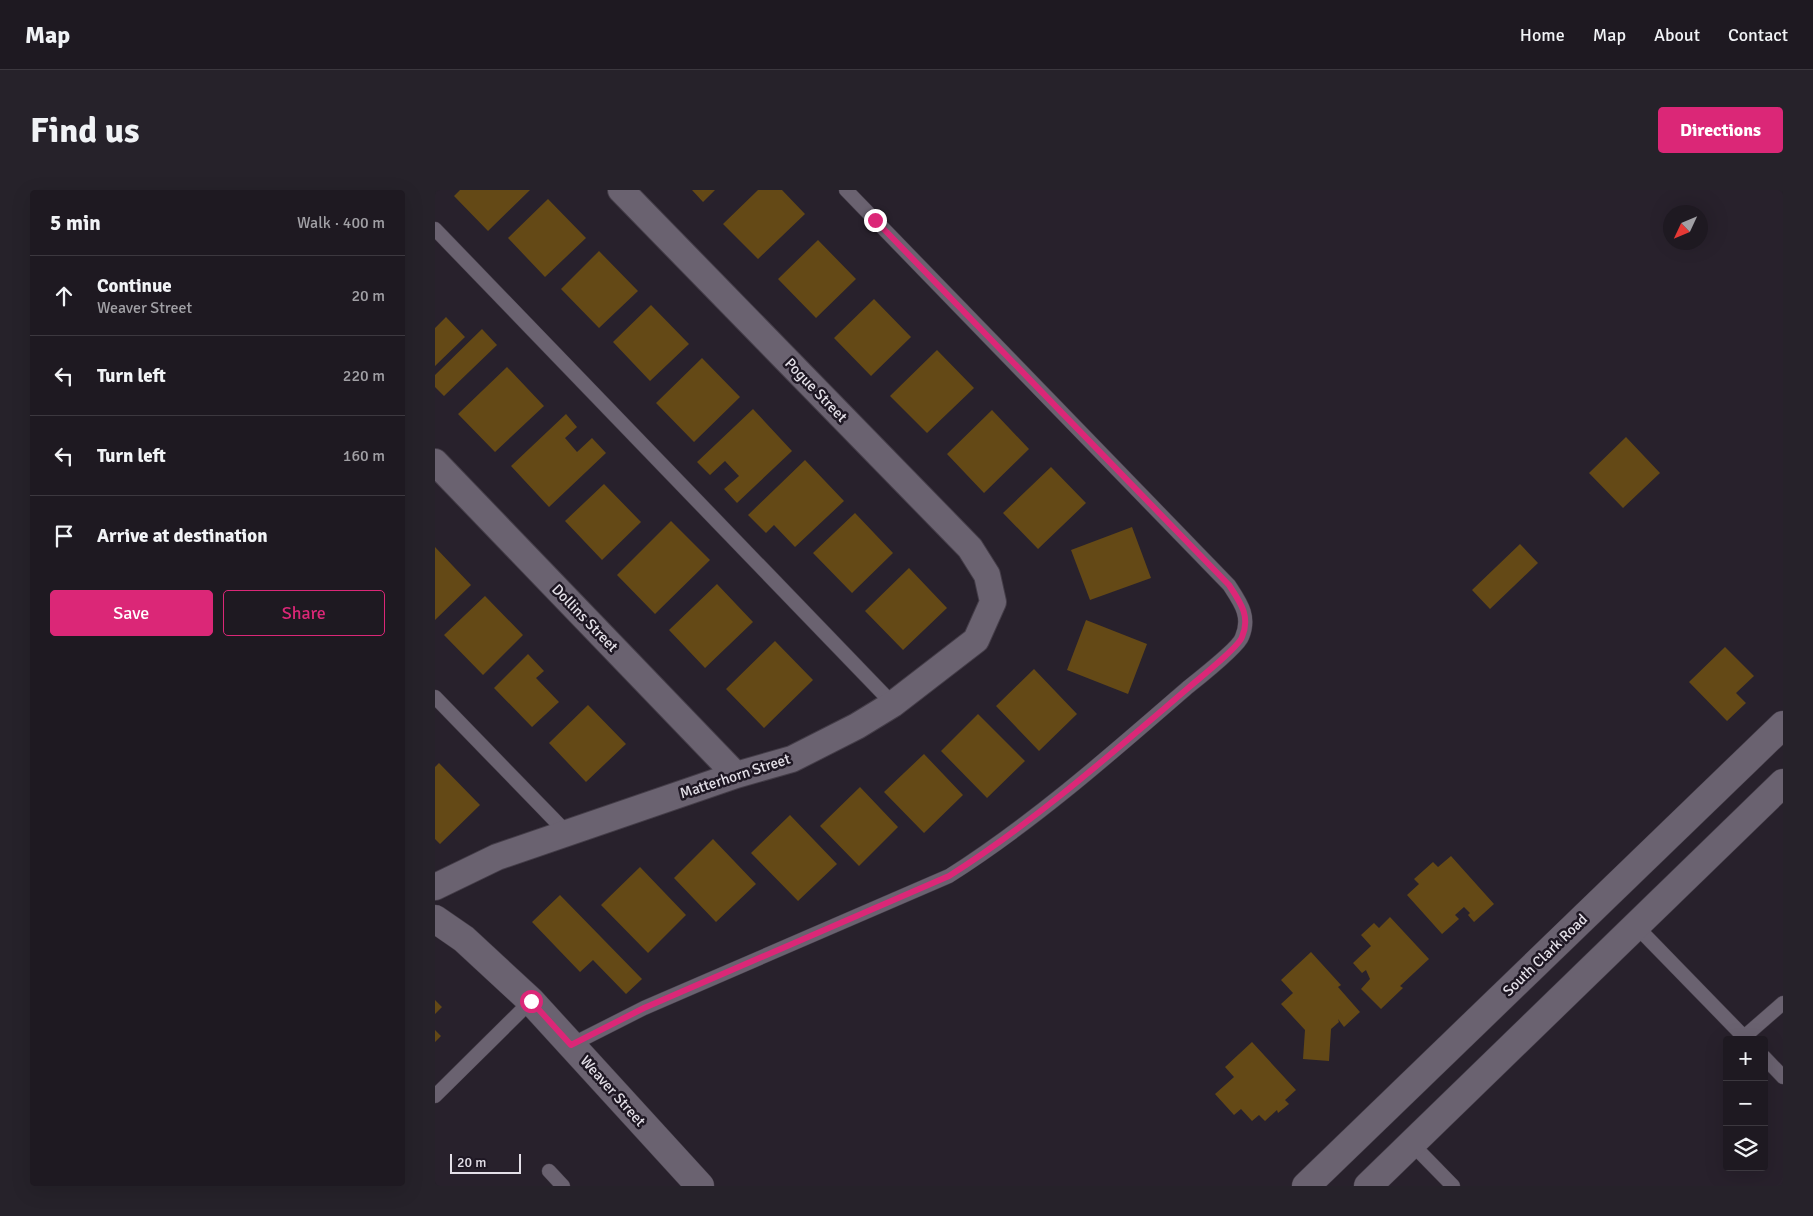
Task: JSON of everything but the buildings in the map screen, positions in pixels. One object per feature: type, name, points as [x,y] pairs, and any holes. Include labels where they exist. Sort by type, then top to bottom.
[{"type":"main road","name":"South Clark Road","points":[[1306,1186],[1783,725]]},
{"type":"main road","points":[[1368,1186],[1783,783]]},
{"type":"main road","points":[[1605,896],[1636,926]]},
{"type":"main road","name":"Weaver Street","points":[[435,919],[464,939],[531,1001],[700,1186]]},
{"type":"main road","points":[[1382,1112],[1412,1144]]},
{"type":"street","name":"Pogue Street","points":[[621,190],[970,548],[987,575],[993,602]]},
{"type":"street","name":"Dollins Street","points":[[435,462],[736,775]]},
{"type":"street","name":"Matterhorn Street","points":[[435,887],[497,857],[736,775],[792,759],[857,726],[893,704],[976,640],[993,602]]},
{"type":"lane","points":[[571,1045],[644,1008],[949,876],[988,852],[1105,759],[1242,639],[1246,619],[1239,601],[1229,585],[846,190]]},
{"type":"lane","points":[[435,229],[893,704]]},
{"type":"lane","points":[[435,697],[567,833]]},
{"type":"lane","points":[[1636,926],[1744,1036]]},
{"type":"lane","points":[[435,1096],[531,1001]]},
{"type":"lane","points":[[1748,1036],[1783,1003]]},
{"type":"lane","points":[[1768,1061],[1783,1076]]},
{"type":"lane","points":[[1412,1144],[1453,1186]]},
{"type":"lane","points":[[555,1186],[549,1171],[563,1186]]},
{"type":"route","points":[[531,1001],[571,1045],[644,1008],[949,876],[988,852],[1105,759],[1242,639],[1246,619],[1239,601],[1229,585],[875,220]]}]
